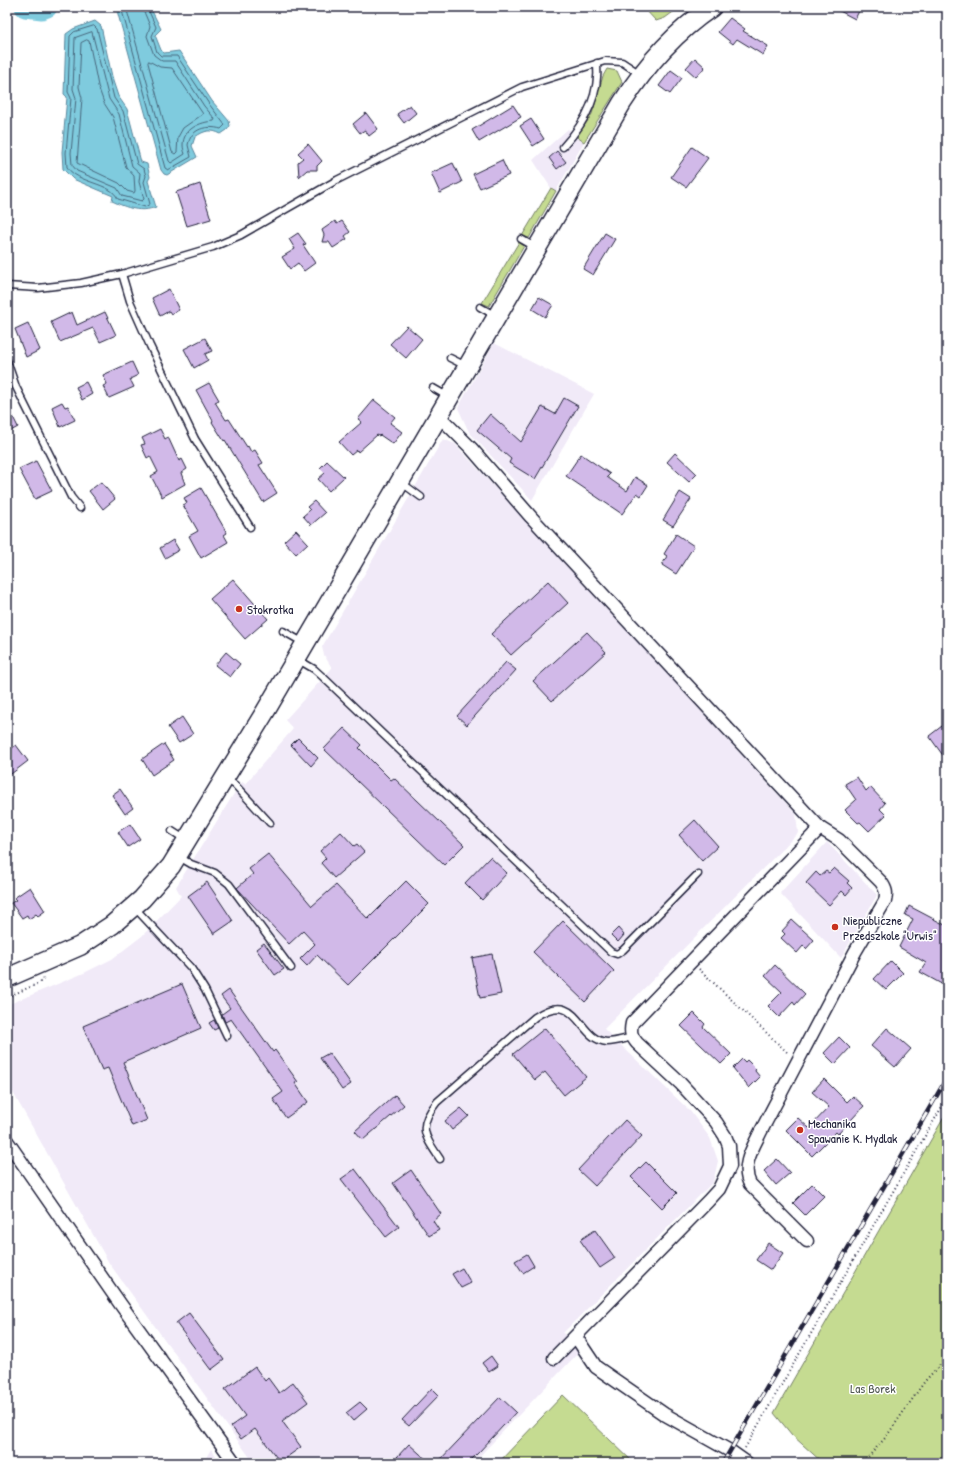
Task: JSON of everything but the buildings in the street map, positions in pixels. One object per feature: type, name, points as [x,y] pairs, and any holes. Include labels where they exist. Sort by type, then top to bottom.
[{"type":"main road","points":[[7,978],[80,946],[112,925],[134,907],[156,884],[183,849],[611,120],[641,74],[666,45],[712,7]]},
{"type":"street","points":[[438,416],[471,448],[531,517],[820,828],[844,846],[881,882],[885,888],[887,895],[885,901],[855,952],[752,1148],[747,1162],[746,1176],[750,1184],[807,1241]]},
{"type":"street","points":[[554,1358],[719,1189],[730,1166],[729,1146],[725,1136],[716,1122],[680,1083],[632,1037],[630,1030],[632,1023],[692,963],[820,828]]},
{"type":"street","points":[[7,1141],[121,1305],[235,1463]]},
{"type":"street","points":[[576,1337],[596,1367],[664,1414],[743,1460]]},
{"type":"lane","points":[[7,286],[38,288],[59,287],[122,274],[226,242],[337,180],[508,93],[597,63],[611,60],[622,62],[641,74]]},
{"type":"lane","points":[[563,147],[578,131],[589,111],[597,79],[597,63]]},
{"type":"lane","points":[[520,239],[537,248]]},
{"type":"lane","points":[[122,274],[130,301],[195,439],[250,527]]},
{"type":"lane","points":[[480,307],[496,316]]},
{"type":"lane","points":[[450,358],[467,367]]},
{"type":"lane","points":[[7,361],[16,387],[71,497],[80,508]]},
{"type":"lane","points":[[433,388],[449,397]]},
{"type":"lane","points":[[400,481],[421,497]]},
{"type":"lane","points":[[282,631],[320,674],[611,952],[617,954],[623,950],[698,874]]},
{"type":"lane","points":[[225,778],[235,785],[270,823]]},
{"type":"lane","points":[[172,831],[191,864],[215,874],[229,884],[291,968]]},
{"type":"lane","points":[[134,907],[191,968],[205,990],[227,1036]]},
{"type":"lane","points":[[440,1159],[424,1136],[425,1124],[429,1112],[437,1102],[535,1017],[544,1011],[555,1007],[564,1009],[599,1040],[607,1042],[632,1037]]},
{"type":"path","points":[[692,963],[798,1062]]},
{"type":"path","points":[[743,1460],[947,1098]]},
{"type":"path","points":[[863,1463],[886,1437],[925,1381],[947,1357]]},
{"type":"shaded area","points":[[568,129],[584,142],[556,191],[551,188],[533,160]]},
{"type":"shaded area","points":[[494,343],[594,394],[532,500],[469,432],[458,408]]},
{"type":"shaded area","points":[[443,439],[455,444],[796,814],[798,833],[604,1029],[690,1111],[710,1138],[718,1161],[713,1182],[563,1333],[581,1350],[473,1463],[254,1463],[109,1263],[7,1082],[7,1005],[84,973],[112,959],[142,936],[181,896],[176,887],[235,792],[242,782],[245,784],[293,729],[285,720],[332,668],[324,655],[322,647]]},
{"type":"shaded area","name":"Niepubliczne Przedszkole \"Urwis\"","points":[[827,842],[877,895],[841,958],[780,893]]},
{"type":"shaded area","points":[[211,1449],[221,1463],[203,1463]]},
{"type":"green space","points":[[643,7],[680,7],[665,18],[656,21]]},
{"type":"green space","points":[[607,69],[617,71],[622,82],[584,142],[577,137],[592,114],[603,76]]},
{"type":"green space","points":[[551,188],[556,191],[529,238],[522,236]]},
{"type":"green space","points":[[519,242],[524,246],[489,306],[482,303]]},
{"type":"green space","name":"Las Borek","points":[[947,1112],[947,1463],[823,1463],[792,1435],[774,1413]]},
{"type":"green space","points":[[563,1395],[634,1463],[498,1463]]},
{"type":"water","points":[[116,7],[150,7],[161,29],[155,35],[161,50],[164,53],[179,51],[212,101],[229,121],[230,126],[221,134],[214,131],[208,131],[195,137],[192,146],[197,157],[167,175],[161,170]]},
{"type":"water","points":[[95,21],[101,26],[113,81],[118,96],[127,109],[141,162],[147,164],[150,177],[148,181],[156,207],[150,209],[134,209],[112,201],[113,196],[73,179],[63,169],[62,152],[67,97],[64,94],[66,34],[73,29]]},
{"type":"waterway","points":[[25,7],[42,9],[47,7]]},
{"type":"railway","points":[[723,1463],[947,1078]]},
{"type":"place","name":"Stokrotka","points":[[239,609]]},
{"type":"place","name":"Niepubliczne Przedszkole \"Urwis\"","points":[[835,927]]},
{"type":"place","name":"Mechanika Spawanie K. Mydlak","points":[[800,1130]]}]
